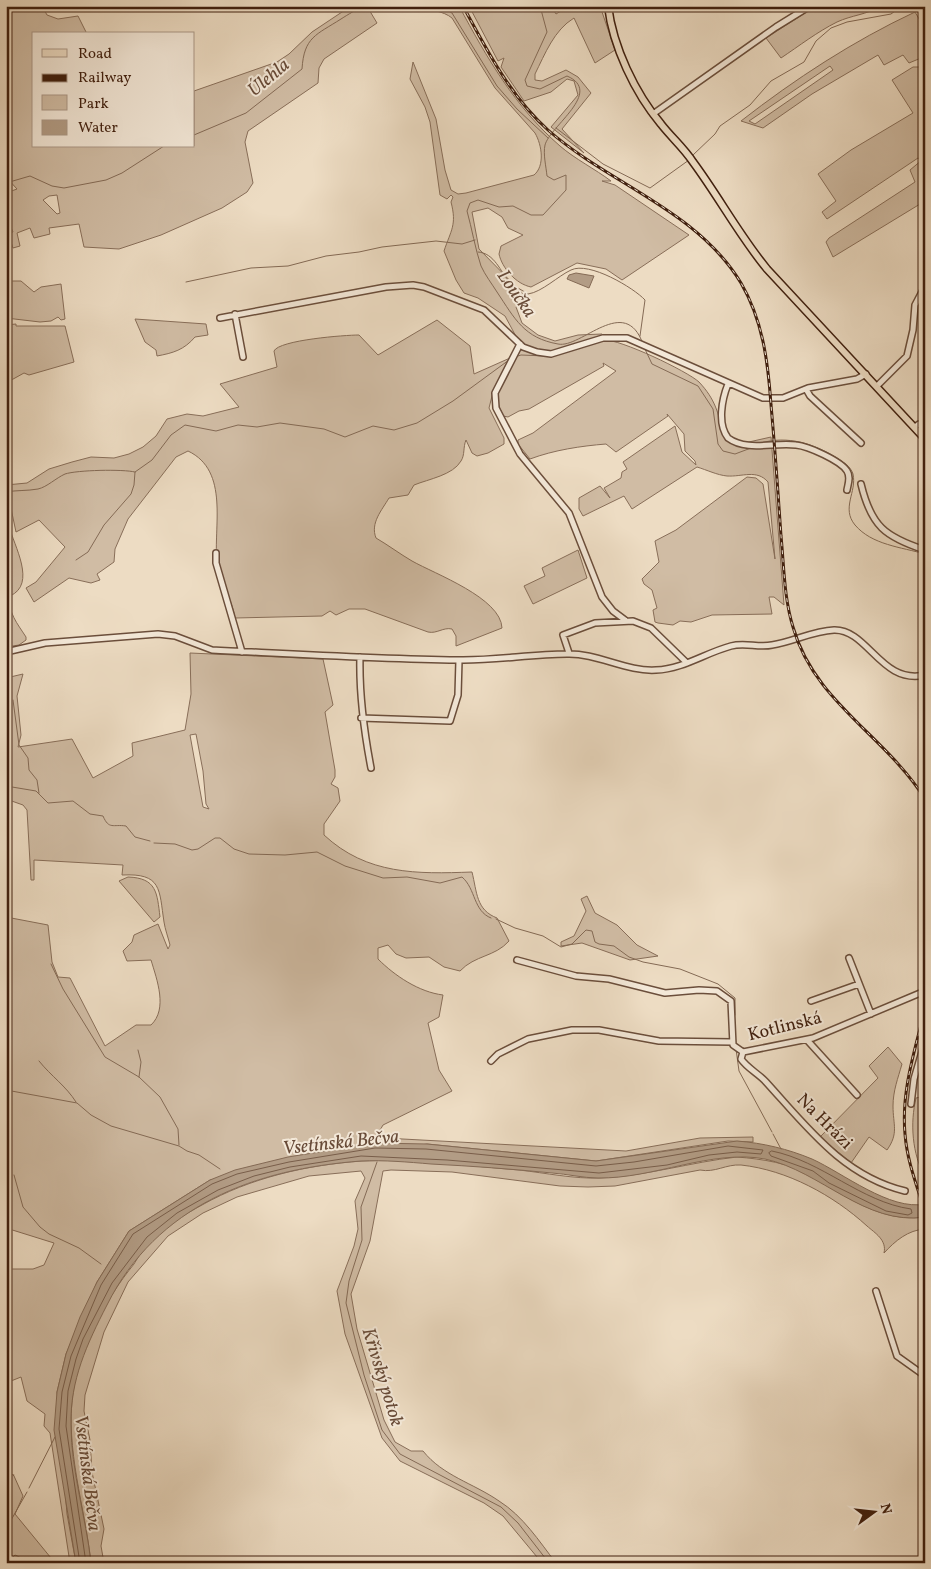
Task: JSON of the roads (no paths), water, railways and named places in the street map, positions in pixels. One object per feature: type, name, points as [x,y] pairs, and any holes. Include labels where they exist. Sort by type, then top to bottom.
[{"type":"main road","points":[[608,6],[612,29],[635,85],[653,114],[692,160],[758,259],[925,439]]},
{"type":"street","points":[[653,114],[776,27],[810,6]]},
{"type":"street","points":[[220,318],[386,287],[413,285],[424,287],[484,310],[520,344],[531,350],[551,354],[603,338],[620,337],[645,345],[728,384],[768,399],[783,398],[806,389],[857,379],[866,374]]},
{"type":"street","points":[[877,386],[907,356],[913,330],[915,305],[925,286]]},
{"type":"street","points":[[235,314],[243,357]]},
{"type":"street","points":[[520,344],[495,393],[496,408],[520,454],[569,513],[602,597],[613,611],[625,620],[651,628],[687,663]]},
{"type":"street","points":[[728,384],[723,400],[722,424],[728,438],[749,445],[796,444],[809,448],[846,469],[849,478],[847,490]]},
{"type":"street","points":[[806,389],[812,397],[861,443]]},
{"type":"street","points":[[915,427],[925,424]]},
{"type":"street","points":[[861,484],[866,506],[881,529],[894,539],[925,550]]},
{"type":"street","points":[[216,553],[216,563],[242,652]]},
{"type":"street","points":[[569,653],[563,635],[590,624],[625,620]]},
{"type":"street","points":[[6,652],[45,643],[158,634],[175,636],[212,650],[459,660],[569,653],[594,656],[639,669],[654,670],[687,663],[731,646],[773,645],[802,636],[835,630],[856,640],[899,674],[914,677],[924,675]]},
{"type":"street","points":[[360,657],[359,689],[361,718],[371,768]]},
{"type":"street","points":[[361,718],[450,721],[457,700],[459,660]]},
{"type":"street","points":[[849,958],[871,1014]]},
{"type":"street","name":"Kotlinská","points":[[517,960],[576,976],[609,979],[666,993],[699,990],[717,991],[731,1000],[732,1042],[738,1050],[807,1040],[925,991]]},
{"type":"street","points":[[811,1001],[859,984]]},
{"type":"street","points":[[491,1062],[498,1054],[518,1044],[551,1033],[587,1029],[658,1041],[732,1042]]},
{"type":"street","points":[[807,1040],[857,1096]]},
{"type":"street","points":[[911,1104],[914,1078],[925,1041]]},
{"type":"street","name":"Na Hrázi","points":[[738,1050],[744,1063],[762,1078],[828,1150],[874,1180],[905,1192]]},
{"type":"street","points":[[876,1291],[897,1356],[925,1376]]},
{"type":"water","points":[[576,273],[594,276],[589,288],[567,279],[569,275]]},
{"type":"water","points":[[737,1141],[756,1143],[794,1152],[824,1165],[882,1197],[911,1205],[925,1204],[925,1217],[903,1218],[883,1213],[863,1206],[785,1165],[765,1159],[745,1157],[703,1161],[619,1177],[598,1178],[396,1161],[361,1161],[322,1165],[284,1173],[247,1184],[213,1198],[181,1218],[153,1241],[128,1270],[107,1305],[81,1363],[73,1393],[71,1425],[73,1460],[91,1563],[76,1563],[54,1430],[57,1392],[66,1354],[80,1317],[97,1282],[129,1231],[210,1180],[235,1170],[288,1157],[375,1143],[427,1144],[596,1161]]},
{"type":"waterway","name":"Úlehla","points":[[195,135],[246,113],[302,69],[305,50],[318,33],[365,6]]},
{"type":"waterway","name":"Úlehla","points":[[416,6],[443,8],[452,13],[497,86],[517,109],[548,138]]},
{"type":"waterway","name":"Loučka","points":[[540,6],[547,32],[525,80],[527,86],[540,89],[567,76],[577,83],[580,91],[578,100],[549,137],[544,149],[547,176],[554,180],[566,175],[566,190],[543,215],[531,215],[513,206],[499,207],[478,200],[470,203],[467,211],[481,266],[515,319],[537,337],[558,344],[568,343],[602,327],[614,323],[625,323],[635,330],[643,344]]},
{"type":"waterway","points":[[693,155],[715,134],[720,126],[750,105],[771,81],[804,62],[816,41],[831,28],[847,22],[891,14],[902,6]]},
{"type":"waterway","points":[[556,128],[603,164],[650,188],[689,160]]},
{"type":"waterway","name":"Úlehla","points":[[6,183],[30,176],[52,186],[64,188],[106,180],[122,173],[161,148]]},
{"type":"waterway","points":[[186,282],[251,268],[288,266],[326,256],[382,247],[436,241],[462,244],[475,240]]},
{"type":"waterway","points":[[478,252],[484,253],[493,259],[506,278],[528,294],[539,290],[571,270],[579,268],[589,269],[611,277],[645,300],[640,336]]},
{"type":"waterway","name":"Loučka","points":[[644,347],[652,364],[698,386],[713,409],[718,444],[723,451],[735,454],[751,448]]},
{"type":"waterway","points":[[515,357],[521,355],[546,356]]},
{"type":"waterway","points":[[76,560],[88,552],[104,525],[131,494],[135,472],[152,460],[171,435],[185,425],[216,431],[238,425],[257,427],[280,423],[324,429],[345,437],[373,426],[394,430],[417,423],[453,401],[509,360]]},
{"type":"waterway","name":"Loučka","points":[[761,443],[781,440],[801,442],[828,453],[839,460],[849,467],[853,474],[854,481],[849,512],[855,525],[862,532],[878,541],[925,554]]},
{"type":"waterway","points":[[6,492],[38,489],[65,474],[71,473],[111,470],[135,472]]},
{"type":"waterway","points":[[13,700],[19,745],[28,758],[29,770],[37,780],[39,793]]},
{"type":"waterway","points":[[6,786],[36,791],[48,803],[73,801],[90,814],[103,816],[109,825],[126,826],[135,837],[150,841]]},
{"type":"waterway","points":[[154,843],[175,844],[192,850],[198,849],[215,838],[220,838],[234,849],[249,854],[285,855],[317,852],[345,866],[383,878],[407,877],[440,883],[462,877],[470,887],[481,910],[491,918]]},
{"type":"waterway","points":[[496,919],[515,928],[543,936],[561,947],[572,944],[586,930],[592,931],[595,942],[614,946],[629,957],[643,962],[680,969],[718,984],[735,998],[735,1015]]},
{"type":"waterway","points":[[51,964],[63,989],[105,1057],[139,1077],[160,1097],[178,1129],[179,1145]]},
{"type":"waterway","points":[[736,1049],[739,1071],[772,1132]]},
{"type":"waterway","points":[[138,1050],[141,1062],[139,1077]]},
{"type":"waterway","points":[[39,1061],[76,1102]]},
{"type":"waterway","points":[[6,1090],[77,1103],[91,1115],[111,1126],[179,1146],[199,1155],[220,1169]]},
{"type":"waterway","points":[[773,1134],[781,1149]]},
{"type":"waterway","name":"Křivský potok","points":[[377,1162],[361,1207],[362,1240],[349,1281],[346,1303],[364,1375],[382,1430],[400,1454],[501,1507],[518,1523],[549,1563]]},
{"type":"waterway","points":[[14,1175],[23,1207],[40,1227],[49,1234],[79,1248],[101,1264]]},
{"type":"waterway","points":[[29,1488],[55,1437]]},
{"type":"waterway","points":[[6,1473],[14,1475]]},
{"type":"waterway","points":[[6,1529],[27,1492]]},
{"type":"railway","points":[[463,6],[500,72],[534,117],[572,149],[651,199],[701,236],[723,258],[741,283],[755,312],[766,358],[785,582],[793,627],[803,653],[817,677],[852,718],[891,756],[925,799]]},
{"type":"railway","points":[[925,1009],[907,1086],[904,1118],[908,1154],[925,1212]]},
{"type":"railway","points":[[915,1563],[925,1557]]},
{"type":"water label","name":"Vsetínská Bečva","points":[[341,1143]]},
{"type":"water label","name":"Vsetínská Bečva","points":[[87,1473]]}]
